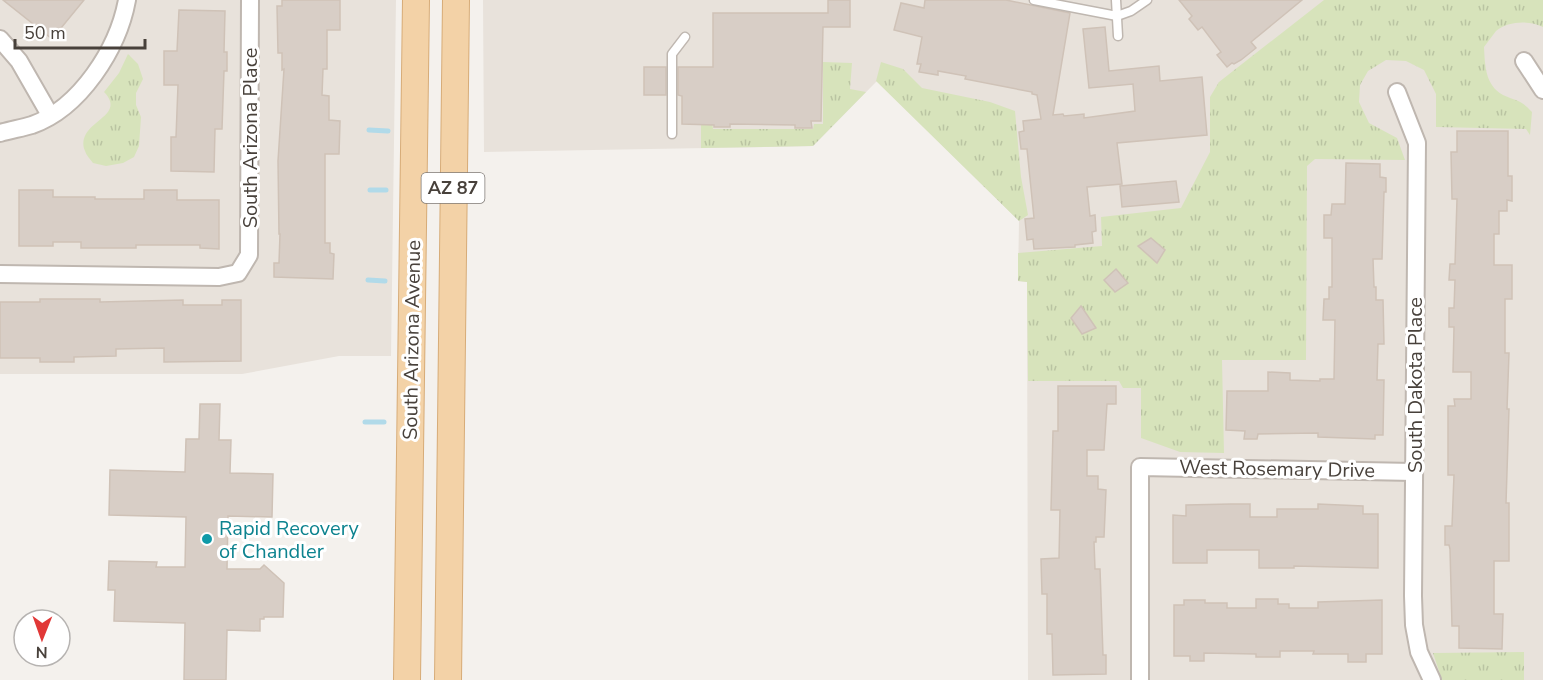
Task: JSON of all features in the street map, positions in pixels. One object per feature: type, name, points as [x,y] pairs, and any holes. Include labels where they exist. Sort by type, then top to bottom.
[{"type":"main road","name":"South Arizona Avenue","points":[[407,680],[416,0]]},
{"type":"main road","name":"South Arizona Avenue","points":[[447,680],[456,0]]},
{"type":"main road","points":[[411,376],[451,376]]},
{"type":"street","points":[[0,133],[33,124],[70,103],[102,65],[124,14],[127,0]]},
{"type":"street","name":"South Arizona Place","points":[[0,274],[219,277],[238,273],[249,255],[250,0]]},
{"type":"street","points":[[0,39],[19,62],[50,115]]},
{"type":"street","points":[[1524,61],[1543,90]]},
{"type":"street","name":"South Dakota Place","points":[[1397,92],[1417,142],[1414,625],[1419,652],[1430,680]]},
{"type":"street","name":"West Rosemary Drive","points":[[1140,680],[1140,467],[1414,472]]},
{"type":"lane","points":[[1034,0],[1117,16],[1131,11],[1147,0]]},
{"type":"lane","points":[[1116,0],[1118,36]]},
{"type":"lane","points":[[672,134],[672,54],[685,38]]},
{"type":"shaded area","points":[[0,0],[396,0],[391,356],[339,356],[242,374],[0,374]]},
{"type":"shaded area","points":[[483,0],[1543,0],[1543,680],[1028,680],[1027,282],[1018,281],[1019,221],[877,81],[813,146],[484,152]]},
{"type":"green space","points":[[1324,0],[1543,0],[1543,27],[1525,23],[1506,25],[1496,31],[1484,47],[1487,74],[1493,86],[1503,95],[1522,103],[1532,112],[1530,135],[1526,129],[1436,127],[1436,94],[1424,70],[1406,61],[1386,60],[1368,71],[1360,85],[1359,102],[1369,123],[1397,138],[1405,160],[1315,159],[1307,166],[1306,360],[1222,360],[1224,453],[1180,452],[1141,438],[1141,388],[1123,388],[1119,381],[1028,381],[1027,282],[1018,281],[1018,253],[1102,246],[1101,217],[1181,208],[1210,152],[1210,97],[1219,82]]},
{"type":"green space","points":[[128,54],[138,64],[143,79],[136,93],[136,105],[141,117],[139,146],[134,157],[123,163],[106,166],[93,163],[86,153],[84,141],[87,133],[110,108],[110,101],[104,92],[119,73]]},
{"type":"green space","points":[[823,62],[852,63],[850,89],[866,92],[813,146],[701,148],[701,119],[712,122],[713,129],[813,129],[814,124],[823,124]]},
{"type":"green space","points":[[881,62],[903,69],[922,88],[990,102],[1015,111],[1021,177],[1028,215],[1019,221],[876,81]]},
{"type":"green space","points":[[1524,652],[1524,680],[1442,680],[1433,653]]},
{"type":"building","points":[[3,0],[84,0],[52,39]]},
{"type":"building","points":[[282,0],[340,0],[340,30],[327,30],[327,69],[323,69],[322,95],[329,96],[329,120],[340,121],[339,154],[325,154],[325,243],[330,243],[330,253],[334,254],[333,279],[274,277],[274,263],[279,263],[278,161],[284,69],[282,70],[282,53],[278,53],[277,6],[282,6]]},
{"type":"building","points":[[828,0],[850,0],[850,27],[823,27],[821,121],[811,121],[812,128],[795,128],[795,125],[730,124],[730,127],[714,127],[714,125],[682,124],[682,96],[678,95],[678,67],[713,67],[713,13],[828,13]]},
{"type":"building","points":[[925,0],[1006,0],[1070,13],[1053,115],[1084,114],[1084,118],[1135,111],[1133,84],[1089,88],[1083,29],[1105,27],[1109,71],[1159,66],[1160,81],[1202,77],[1207,135],[1117,143],[1122,184],[1087,187],[1090,216],[1095,215],[1096,231],[1092,232],[1093,243],[1075,245],[1075,247],[1034,249],[1033,239],[1027,240],[1025,219],[1034,218],[1027,149],[1021,149],[1019,132],[1024,131],[1023,121],[1041,119],[1037,95],[1032,92],[965,79],[966,76],[938,71],[938,75],[919,72],[921,64],[917,64],[922,37],[894,30],[901,3],[924,8]]},
{"type":"building","points":[[1179,0],[1302,0],[1251,42],[1256,48],[1241,60],[1227,67],[1217,55],[1221,52],[1202,27],[1198,30],[1189,19],[1192,16]]},
{"type":"building","points":[[179,10],[225,11],[224,52],[227,52],[227,71],[224,71],[222,129],[215,129],[214,172],[171,171],[171,137],[176,137],[178,85],[164,85],[164,51],[177,51]]},
{"type":"building","points":[[644,67],[666,67],[666,95],[644,95]]},
{"type":"building","points":[[1457,131],[1508,131],[1508,176],[1512,176],[1512,201],[1507,200],[1507,211],[1499,211],[1499,234],[1494,234],[1494,265],[1512,265],[1512,299],[1505,299],[1505,353],[1509,353],[1506,503],[1509,503],[1509,561],[1494,561],[1494,614],[1503,614],[1502,649],[1459,648],[1459,626],[1452,626],[1450,549],[1449,545],[1445,545],[1445,526],[1452,526],[1454,475],[1448,475],[1448,406],[1455,406],[1454,399],[1471,399],[1471,372],[1453,372],[1454,327],[1449,327],[1449,308],[1454,308],[1455,280],[1449,280],[1450,264],[1455,264],[1457,199],[1452,199],[1451,152],[1457,152]]},
{"type":"building","points":[[1346,163],[1380,164],[1380,177],[1386,178],[1382,259],[1373,259],[1376,300],[1383,300],[1384,344],[1378,344],[1377,380],[1384,380],[1383,435],[1375,435],[1375,439],[1318,437],[1318,433],[1258,434],[1257,439],[1244,439],[1245,431],[1226,430],[1227,391],[1268,391],[1268,372],[1290,373],[1290,380],[1334,379],[1335,320],[1323,320],[1324,299],[1329,299],[1329,287],[1332,287],[1332,238],[1324,238],[1324,215],[1331,215],[1332,204],[1345,204]]},
{"type":"building","points":[[1176,181],[1179,202],[1122,207],[1120,186]]},
{"type":"building","points":[[19,190],[53,190],[53,197],[144,199],[144,190],[177,190],[177,200],[219,200],[219,249],[200,248],[200,245],[81,248],[81,242],[53,242],[53,246],[19,246]]},
{"type":"building","points":[[1151,238],[1165,250],[1157,263],[1138,246]]},
{"type":"building","points":[[1116,269],[1128,283],[1115,292],[1104,280]]},
{"type":"building","points":[[40,299],[100,299],[100,302],[183,300],[183,305],[222,305],[222,300],[241,300],[241,361],[164,362],[164,348],[116,349],[116,356],[74,357],[74,362],[40,362],[40,358],[0,358],[0,302],[40,302]]},
{"type":"building","points":[[1081,306],[1096,328],[1082,334],[1071,318]]},
{"type":"building","points":[[1058,386],[1116,386],[1116,404],[1107,404],[1104,450],[1087,450],[1087,476],[1098,476],[1098,489],[1106,490],[1104,537],[1096,537],[1096,542],[1094,542],[1095,569],[1100,569],[1103,655],[1106,655],[1106,674],[1053,675],[1052,634],[1047,634],[1047,594],[1042,594],[1041,559],[1059,558],[1060,510],[1051,510],[1053,431],[1058,431]]},
{"type":"building","name":"Rapid Recovery of Chandler","points":[[200,404],[220,404],[219,440],[231,440],[230,473],[273,474],[272,517],[228,516],[227,569],[260,569],[264,565],[284,583],[283,617],[260,619],[260,631],[227,630],[226,680],[184,680],[185,623],[114,621],[115,590],[108,590],[109,561],[157,562],[156,567],[185,567],[186,517],[109,515],[110,470],[185,472],[186,439],[199,439]]},
{"type":"building","points":[[1250,504],[1250,517],[1277,517],[1277,509],[1318,509],[1318,504],[1363,506],[1363,514],[1378,514],[1378,568],[1294,566],[1294,568],[1259,568],[1259,550],[1207,550],[1207,563],[1173,563],[1173,515],[1186,516],[1186,505]]},
{"type":"building","points":[[1256,599],[1278,599],[1278,604],[1289,604],[1289,608],[1318,608],[1318,602],[1382,600],[1382,654],[1366,654],[1366,662],[1348,662],[1348,654],[1313,654],[1314,651],[1280,651],[1280,657],[1204,653],[1204,661],[1190,661],[1190,656],[1174,656],[1174,605],[1184,605],[1184,600],[1205,600],[1205,603],[1227,603],[1227,608],[1256,608]]},
{"type":"waterway","points":[[369,130],[388,131]]},
{"type":"waterway","points":[[370,190],[386,190]]},
{"type":"waterway","points":[[368,280],[385,281]]},
{"type":"waterway","points":[[365,422],[384,422]]},
{"type":"place","name":"Rapid Recovery of Chandler","points":[[207,539]]}]
